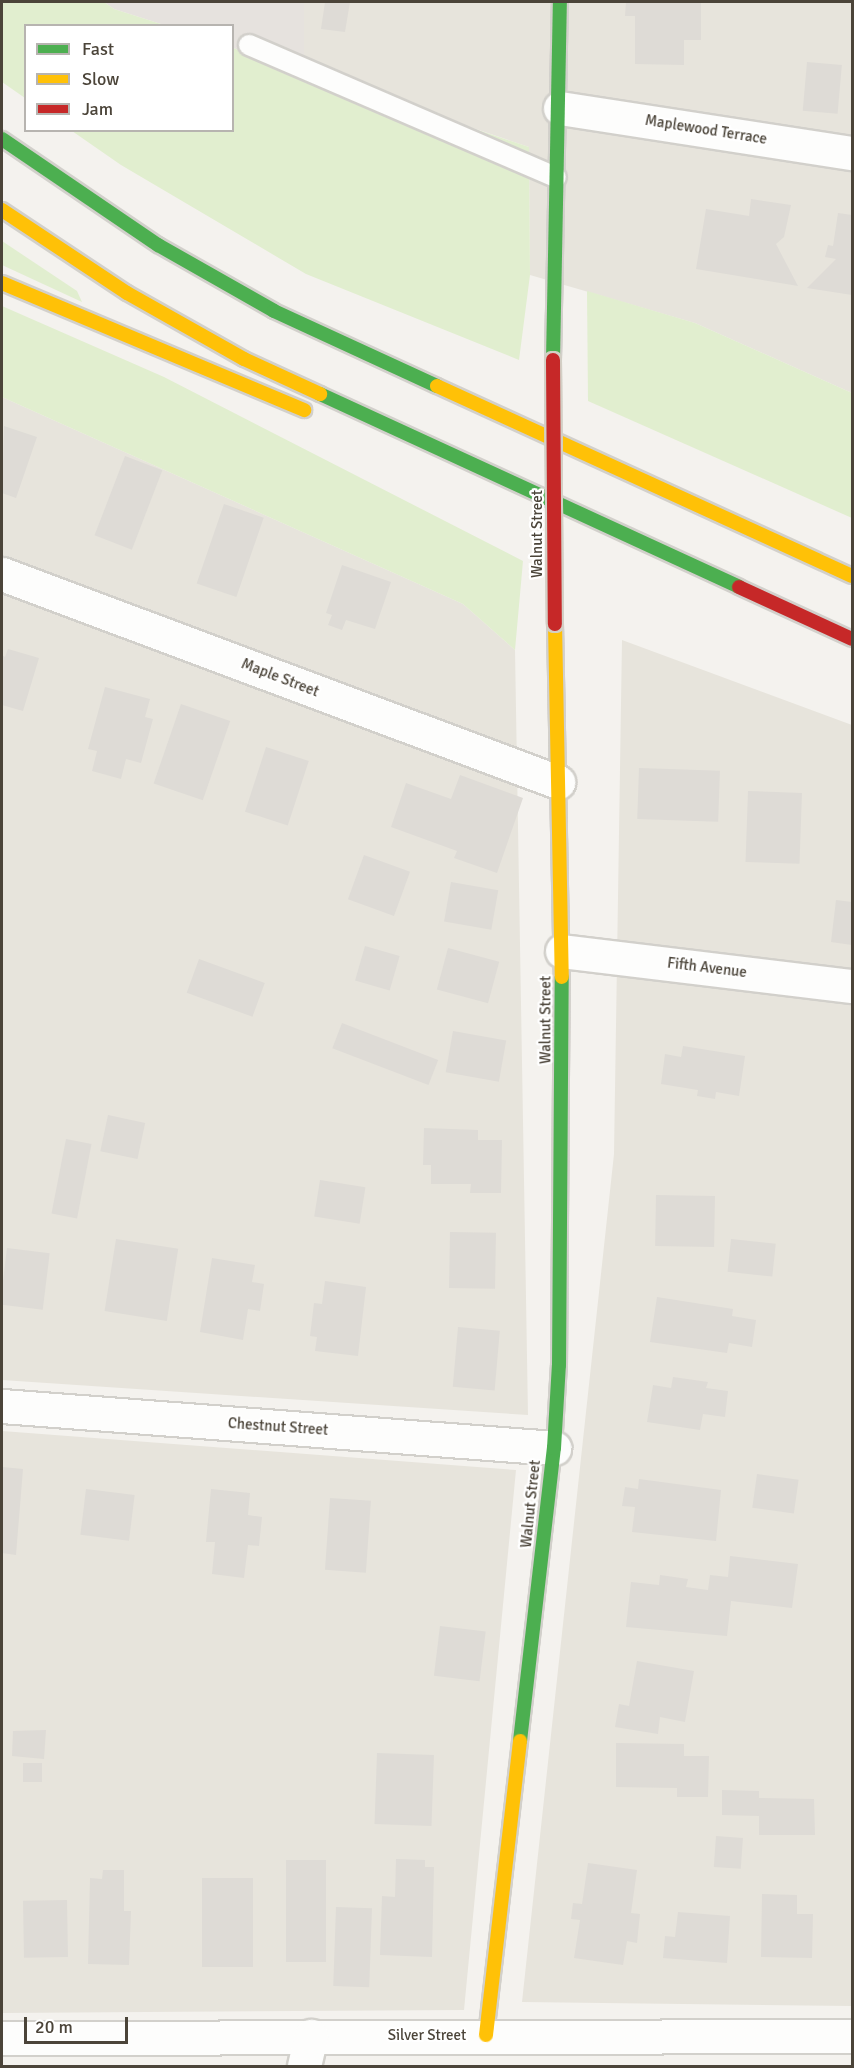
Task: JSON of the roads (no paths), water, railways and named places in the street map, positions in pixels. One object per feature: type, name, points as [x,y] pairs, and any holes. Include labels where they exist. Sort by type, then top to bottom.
[{"type":"main road","name":"Walnut Street","points":[[486,2035],[554,1448],[562,1284],[562,951],[555,624],[553,360],[556,177],[560,108],[560,2]]},
{"type":"main road","points":[[2,139],[158,245],[274,311],[852,576]]},
{"type":"main road","points":[[2,210],[127,293],[244,359],[852,639]]},
{"type":"main road","points":[[2,283],[188,365],[321,417]]},
{"type":"main road","points":[[399,448],[632,539]]},
{"type":"street","name":"Maplewood Terrace","points":[[560,108],[852,153]]},
{"type":"street","name":"Maple Street","points":[[2,574],[558,782]]},
{"type":"street","name":"Fifth Avenue","points":[[562,951],[852,986]]},
{"type":"street","name":"Chestnut Street","points":[[2,1406],[554,1448]]},
{"type":"street","name":"Silver Street","points":[[2,2038],[307,2051],[486,2035],[852,2036]]},
{"type":"lane","points":[[249,45],[556,177]]}]
